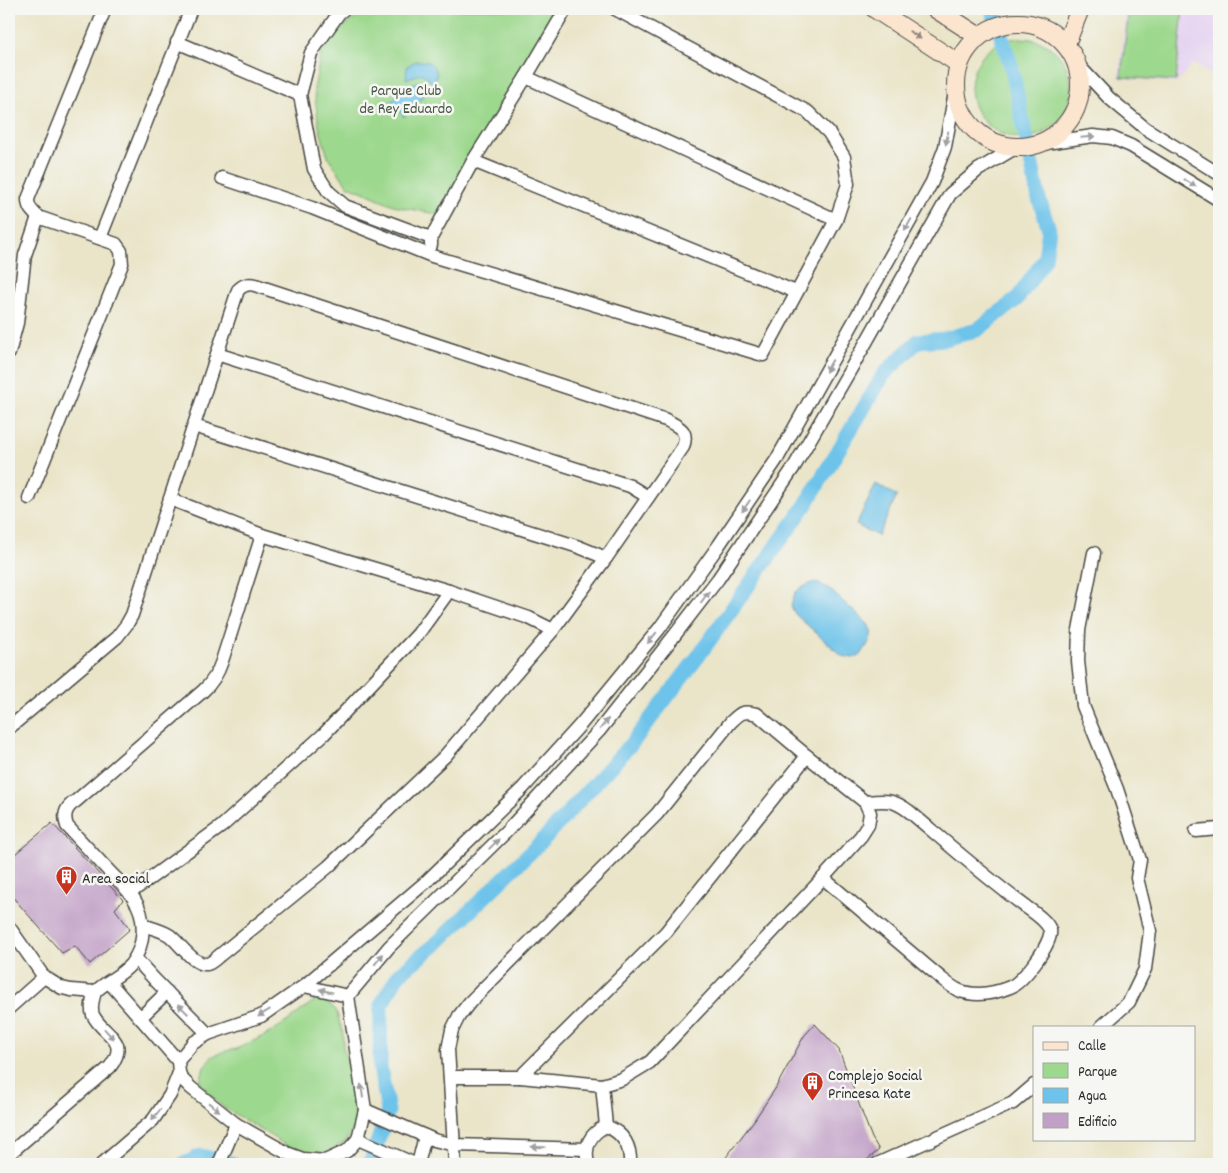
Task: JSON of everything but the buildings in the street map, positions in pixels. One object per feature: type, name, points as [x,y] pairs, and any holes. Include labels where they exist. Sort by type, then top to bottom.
[{"type":"street","points":[[29,498],[122,264],[121,251],[116,244],[38,217],[28,206],[28,199],[105,9]]},
{"type":"street","points":[[100,238],[191,9]]},
{"type":"street","points":[[344,9],[339,13],[311,53],[300,94],[314,169],[328,191],[345,206],[431,238]]},
{"type":"street","points":[[432,256],[431,238],[473,161],[526,78],[566,9]]},
{"type":"street","points":[[222,178],[312,208],[432,256],[763,355],[836,220],[848,184],[844,157],[829,133],[808,112],[615,9]]},
{"type":"street","points":[[875,9],[958,64]]},
{"type":"street","points":[[936,9],[978,36]]},
{"type":"street","points":[[1066,44],[1080,9]]},
{"type":"street","points":[[102,1164],[153,1120],[170,1095],[178,1067],[193,1043],[208,1034],[260,1016],[304,986],[427,881],[523,788],[581,724],[659,630],[777,459],[932,182],[945,147],[958,64],[978,36],[999,24],[1030,15],[1066,44],[1078,65],[1109,98],[1145,128],[1219,174]]},
{"type":"street","points":[[177,42],[300,94]]},
{"type":"street","points":[[1039,144],[1060,132],[1075,112],[1081,89],[1078,65]]},
{"type":"street","points":[[526,78],[836,220]]},
{"type":"street","points":[[955,92],[965,120],[987,140],[1015,148]]},
{"type":"street","points":[[109,982],[178,1067],[182,1079],[236,1124],[287,1153],[303,1159],[325,1161],[347,1151],[358,1139],[364,1110],[348,996],[389,947],[507,831],[599,731],[718,579],[794,467],[950,194],[978,170],[1015,148],[1093,136],[1112,138],[1132,146],[1219,200]]},
{"type":"street","points":[[473,161],[796,292]]},
{"type":"street","points":[[9,353],[17,323],[25,255],[38,217]]},
{"type":"street","points":[[9,728],[117,637],[132,615],[238,290],[245,285],[252,284],[666,420],[683,431],[685,436],[683,447],[606,558],[553,630],[445,756],[328,867],[212,962],[207,964],[198,962],[171,936],[143,925]]},
{"type":"street","points":[[217,354],[630,486],[648,497]]},
{"type":"street","points":[[194,426],[560,541],[606,558]]},
{"type":"street","points":[[170,499],[262,535],[449,591],[529,618],[553,630]]},
{"type":"street","points":[[9,1154],[116,1060],[118,1052],[117,1042],[93,1014],[91,1004],[95,992],[100,986],[109,982],[124,970],[135,958],[141,943],[143,925],[138,907],[130,893],[67,826],[65,821],[66,811],[72,803],[214,680],[219,671],[262,535]]},
{"type":"street","points":[[1094,553],[1079,630],[1078,661],[1083,706],[1116,789],[1140,860],[1137,878],[1150,931],[1145,969],[1129,1002],[1102,1026]]},
{"type":"street","points":[[130,893],[222,826],[324,734],[418,634],[449,591]]},
{"type":"street","points":[[450,1076],[520,1077],[602,1086],[622,1079],[650,1062],[861,836],[868,825],[870,813],[865,802],[757,714],[747,711],[740,714],[730,723],[658,814],[470,1002],[459,1016],[452,1030],[448,1049],[455,1164]]},
{"type":"street","points":[[520,1077],[666,932],[807,756]]},
{"type":"street","points":[[823,878],[942,979],[958,990],[976,994],[994,993],[1015,986],[1040,957],[1049,938],[1050,930],[1044,921],[1004,891],[900,804],[886,800],[865,802]]},
{"type":"street","points":[[1196,831],[1219,829]]},
{"type":"street","points":[[9,927],[44,977],[62,988],[95,992]]},
{"type":"street","points":[[135,958],[208,1034]]},
{"type":"street","points":[[9,1008],[44,977]]},
{"type":"street","points":[[304,986],[348,996]]},
{"type":"street","points":[[140,1018],[167,992]]},
{"type":"street","points":[[602,1086],[606,1126]]},
{"type":"street","points":[[877,1164],[1014,1103],[1033,1086]]},
{"type":"street","points":[[364,1110],[434,1140],[455,1145],[586,1149]]},
{"type":"street","points":[[219,1164],[236,1124]]},
{"type":"street","points":[[588,1164],[586,1149],[589,1140],[598,1130],[606,1126]]},
{"type":"street","points":[[606,1126],[622,1137],[629,1148],[630,1164]]},
{"type":"street","points":[[358,1139],[417,1164],[424,1136]]},
{"type":"shaded area","points":[[1126,9],[1219,9],[1219,80],[1193,63],[1177,83],[1119,78]]},
{"type":"green space","name":"Parque Club de Rey Eduardo","points":[[368,9],[565,9],[442,215],[398,207],[347,185],[328,157],[319,127],[314,89],[321,53],[336,32]]},
{"type":"green space","points":[[1129,9],[1183,9],[1176,81],[1121,77]]},
{"type":"green space","points":[[1021,38],[1031,39],[1049,46],[1063,60],[1070,78],[1070,98],[1063,116],[1049,130],[1031,137],[1021,138],[1011,137],[993,130],[979,116],[972,98],[971,88],[972,78],[979,60],[993,46],[1011,39]]},
{"type":"green space","points":[[315,1000],[327,1002],[336,1010],[343,1033],[343,1047],[350,1068],[357,1105],[357,1119],[345,1142],[326,1153],[315,1154],[294,1150],[223,1107],[208,1093],[200,1082],[204,1067],[211,1057],[236,1049],[266,1035]]},
{"type":"water","points":[[416,61],[427,62],[433,66],[437,73],[434,84],[422,73],[406,79],[407,66]]},
{"type":"water","points":[[420,81],[429,90],[404,117],[391,102],[405,86]]},
{"type":"water","points":[[876,484],[897,496],[878,536],[856,525]]},
{"type":"water","points":[[815,582],[828,588],[868,624],[872,633],[861,655],[853,658],[842,656],[796,615],[791,607],[795,593],[800,588]]},
{"type":"waterway","points":[[370,1164],[388,1111],[380,1067],[381,1005],[399,974],[435,945],[543,840],[632,743],[697,658],[805,506],[884,374],[918,341],[945,339],[977,330],[1017,299],[1045,259],[1049,229],[1039,199],[1011,65],[992,9]]},
{"type":"waterway","points":[[184,1164],[201,1156],[234,1164]]},
{"type":"place","name":"Area social","points":[[66,896]]},
{"type":"place","name":"Complejo Social Princesa Kate","points":[[812,1102]]}]
